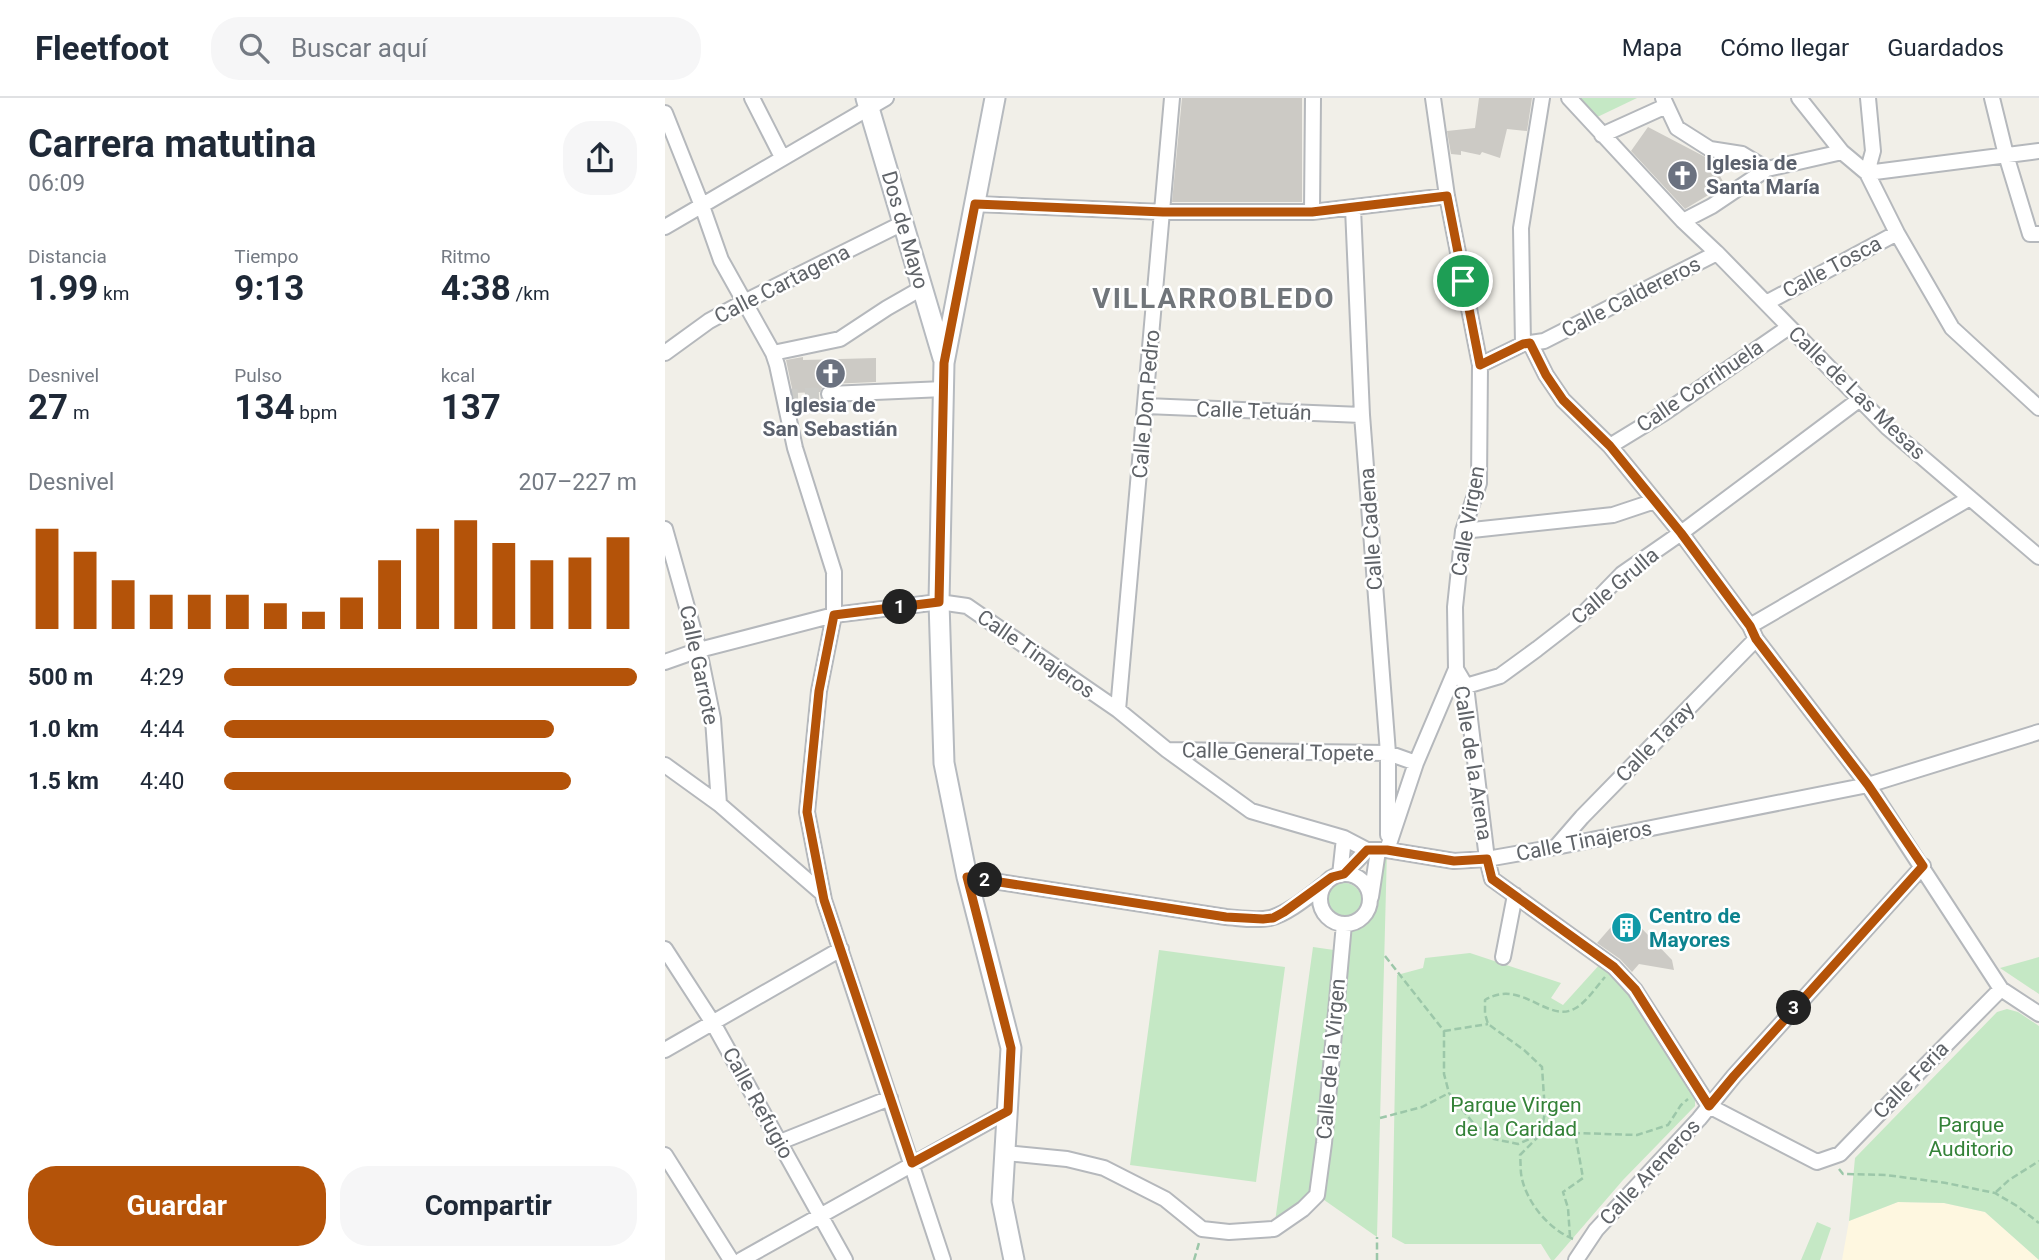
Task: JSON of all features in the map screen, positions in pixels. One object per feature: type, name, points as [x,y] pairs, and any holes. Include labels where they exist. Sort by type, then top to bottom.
[{"type":"street","points":[[753,98],[782,158]]},
{"type":"street","points":[[995,98],[944,363],[939,602],[944,763],[967,877],[1011,1048],[1002,1201],[1014,1260]]},
{"type":"street","name":"Calle Don Pedro","points":[[1118,710],[1172,98]]},
{"type":"street","points":[[1312,212],[1313,98]]},
{"type":"street","name":"Calle Virgen","points":[[1377,850],[1456,669],[1455,607],[1463,531],[1479,483],[1480,365],[1447,196],[1433,98]]},
{"type":"street","points":[[1542,98],[1521,228],[1532,343],[1546,375],[1563,400],[1610,446],[1681,533],[1868,785],[2001,989],[2039,1014]]},
{"type":"street","name":"Calle de Las Mesas","points":[[1569,98],[1683,221],[1888,428],[2039,557]]},
{"type":"street","points":[[1799,98],[1842,152],[1867,173],[1897,233],[1952,328],[2039,408]]},
{"type":"street","points":[[1867,173],[1873,151],[1868,98]]},
{"type":"street","points":[[1992,98],[2006,155],[2035,234]]},
{"type":"street","points":[[665,227],[874,101]]},
{"type":"street","name":"Dos de Mayo","points":[[874,101],[903,223],[944,363]]},
{"type":"street","points":[[1602,135],[1665,102],[1677,128],[1710,149],[1742,154],[1767,169]]},
{"type":"street","points":[[665,113],[721,260],[773,353],[795,449],[834,572],[834,615],[819,691],[807,812],[823,894],[943,1260]]},
{"type":"street","points":[[1867,173],[2039,151]]},
{"type":"street","points":[[1683,221],[1712,206],[1767,169],[1842,152]]},
{"type":"street","points":[[975,204],[1163,212],[1312,212],[1447,196]]},
{"type":"street","name":"Calle Cadena","points":[[1353,208],[1362,415],[1388,753],[1377,850]]},
{"type":"street","name":"Calle Cartagena","points":[[665,353],[709,321],[903,223]]},
{"type":"street","name":"Calle Tosca","points":[[1766,303],[1897,233]]},
{"type":"street","name":"Calle Caldereros","points":[[1480,365],[1532,343],[1717,253]]},
{"type":"street","points":[[773,353],[840,339],[887,307],[922,288]]},
{"type":"street","name":"Calle Corrihuela","points":[[1610,446],[1664,413],[1789,327]]},
{"type":"street","points":[[829,394],[944,389]]},
{"type":"street","name":"Calle Grulla","points":[[1466,686],[1500,676],[1586,611],[1622,574],[1860,399]]},
{"type":"street","name":"Calle Tetuán","points":[[1146,406],[1362,415]]},
{"type":"street","name":"Calle Taray","points":[[1556,847],[1753,633],[1970,498]]},
{"type":"street","points":[[1463,531],[1613,515],[1655,501]]},
{"type":"street","name":"Calle Garrote","points":[[665,529],[699,650],[713,719],[719,804]]},
{"type":"street","points":[[665,662],[699,650],[834,615],[939,602]]},
{"type":"street","name":"Calle Tinajeros","points":[[939,602],[967,606],[1118,710],[1167,750],[1251,811],[1377,850],[1454,861],[1487,859],[1556,847],[1868,785],[2039,732]]},
{"type":"street","name":"Calle de la Arena","points":[[1456,669],[1466,686],[1487,859],[1492,879],[1614,967],[1635,989],[1709,1106]]},
{"type":"street","name":"Calle General Topete","points":[[1167,750],[1388,753],[1416,763]]},
{"type":"street","points":[[665,765],[719,804],[823,894]]},
{"type":"street","points":[[1342,874],[1344,838]]},
{"type":"street","points":[[967,877],[1226,917],[1263,919],[1273,918],[1284,912],[1332,877],[1342,874],[1377,850]]},
{"type":"street","points":[[1326,883],[1320,896],[1324,912],[1331,919],[1344,924],[1363,917],[1369,908],[1377,850]]},
{"type":"street","name":"Calle Areneros","points":[[1576,1260],[1596,1230],[1923,866]]},
{"type":"street","points":[[1342,874],[1353,875],[1363,881],[1370,898]]},
{"type":"street","points":[[1503,957],[1515,895]]},
{"type":"street","name":"Calle de la Virgen","points":[[1202,1229],[1229,1232],[1274,1229],[1303,1209],[1317,1195],[1344,924]]},
{"type":"street","name":"Calle Refugio","points":[[665,949],[713,1023],[845,1260]]},
{"type":"street","points":[[665,1050],[841,949]]},
{"type":"street","name":"Calle Feria","points":[[1823,1160],[1840,1154],[2001,989]]},
{"type":"street","points":[[780,1142],[890,1098]]},
{"type":"street","points":[[1709,1106],[1823,1160]]},
{"type":"street","points":[[741,1260],[1008,1111]]},
{"type":"street","points":[[1005,1153],[1067,1159],[1104,1168],[1165,1199],[1202,1229]]},
{"type":"street","points":[[665,1156],[731,1260]]},
{"type":"path","points":[[1384,956],[1444,1031],[1444,1074],[1449,1093],[1474,1124],[1494,1139],[1518,1144],[1541,1134],[1637,1135],[1668,1125],[1681,1105],[1699,1090]]},
{"type":"path","points":[[1586,1244],[1562,1234],[1530,1202],[1522,1178],[1520,1156],[1541,1134],[1545,1112],[1542,1067],[1488,1024],[1485,1000],[1496,994],[1514,994],[1560,1013],[1575,1009],[1614,967]]},
{"type":"path","points":[[1444,1031],[1488,1024]]},
{"type":"path","points":[[1380,1118],[1422,1107],[1449,1093]]},
{"type":"path","points":[[1570,1237],[1568,1208],[1563,1192],[1583,1178],[1575,1133]]},
{"type":"path","points":[[1823,1160],[1843,1174],[1886,1175],[1946,1182],[1995,1193],[2039,1223]]},
{"type":"path","points":[[1995,1193],[2039,1161]]},
{"type":"path","points":[[1194,1260],[1202,1229]]},
{"type":"path","points":[[1377,1237],[1377,1260]]},
{"type":"shaded area","points":[[1898,1202],[1944,1203],[1985,1212],[2039,1260],[1842,1260],[1849,1221]]},
{"type":"green space","points":[[1569,98],[1637,98],[1589,121]]},
{"type":"green space","points":[[1387,850],[1377,1237],[1317,1195],[1274,1229],[1313,947],[1341,951],[1344,924],[1360,918],[1365,913],[1371,897],[1378,851]]},
{"type":"green space","points":[[1344,883],[1357,888],[1362,901],[1357,914],[1344,919],[1331,914],[1326,901],[1331,888]]},
{"type":"green space","points":[[1159,950],[1285,967],[1256,1182],[1130,1165]]},
{"type":"green space","name":"Parque Virgen de la Caridad","points":[[1470,953],[1561,983],[1551,998],[1563,1005],[1601,963],[1629,989],[1695,1096],[1695,1106],[1623,1180],[1554,1260],[1551,1260],[1541,1244],[1405,1244],[1392,1237],[1397,975],[1423,968],[1425,958]]},
{"type":"green space","points":[[2039,957],[2039,994],[2000,968]]},
{"type":"green space","name":"Parque Auditorio","points":[[2007,1009],[2018,1012],[2039,1026],[2039,1260],[1985,1212],[1944,1203],[1898,1202],[1849,1221],[1855,1158],[1997,1012]]},
{"type":"green space","points":[[1817,1222],[1831,1228],[1820,1260],[1801,1260]]},
{"type":"building","points":[[1182,98],[1302,98],[1302,202],[1172,202]]},
{"type":"building","points":[[1479,98],[1532,98],[1527,131],[1507,129],[1500,158],[1482,152],[1480,155],[1461,151],[1461,155],[1451,154],[1447,131],[1475,128]]},
{"type":"building","name":"Iglesia de Santa María","points":[[1648,127],[1711,160],[1725,185],[1685,209],[1631,151]]},
{"type":"building","name":"Iglesia de San Sebastián","points":[[803,357],[803,360],[876,358],[876,382],[829,384],[823,386],[820,392],[793,393],[786,360]]},
{"type":"building","name":"Centro de Mayores","points":[[1625,911],[1672,960],[1674,970],[1639,964],[1632,972],[1620,959],[1597,943]]},
{"type":"tunnel","points":[[784,396],[829,394]]},
{"type":"place","name":"Iglesia de Santa María","points":[[1683,175]]},
{"type":"place","name":"Iglesia de San Sebastián","points":[[830,373]]},
{"type":"place","name":"Centro de Mayores","points":[[1626,928]]},
{"type":"district","name":"VILLARROBLEDO","points":[[1214,298]]},
{"type":"route","points":[[1447,196],[1463,281],[1480,365],[1530,343],[1546,375],[1563,400],[1610,446],[1681,533],[1750,626],[1756,639],[1868,785],[1923,866],[1709,1106],[1635,989],[1614,967],[1579,940],[1492,879],[1487,859],[1454,861],[1387,850],[1367,850],[1344,874],[1332,877],[1284,912],[1273,918],[1263,919],[1226,917],[967,877],[1011,1048],[1008,1111],[912,1163],[824,900],[807,812],[819,691],[834,615],[939,602],[944,363],[975,204],[1163,212],[1312,212],[1447,196]]}]
